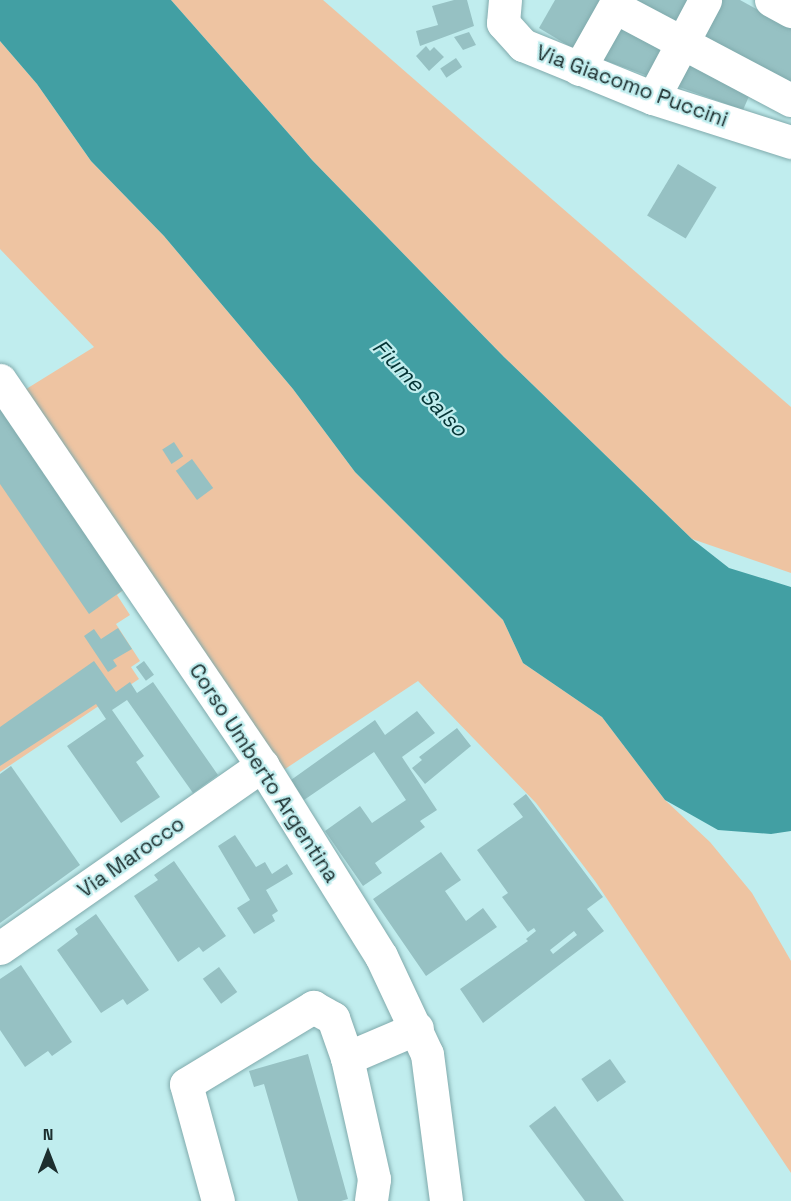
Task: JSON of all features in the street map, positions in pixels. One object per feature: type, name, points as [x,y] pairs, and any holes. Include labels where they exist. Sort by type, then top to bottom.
[{"type":"street","name":"Via Giacomo Puccini","points":[[505,0],[503,23],[523,45],[653,98],[791,142]]},
{"type":"street","points":[[653,98],[705,0]]},
{"type":"street","points":[[771,0],[791,11]]},
{"type":"street","points":[[579,69],[617,3],[681,42],[791,100]]},
{"type":"street","name":"Corso Umberto Argentina","points":[[0,380],[262,765],[381,956],[417,1028],[427,1054],[446,1201]]},
{"type":"street","name":"Via Marocco","points":[[0,948],[262,765]]},
{"type":"street","points":[[218,1201],[186,1084],[313,1007],[333,1018],[347,1058],[374,1179],[371,1201]]},
{"type":"street","points":[[347,1058],[417,1028]]},
{"type":"shaded area","points":[[171,0],[323,0],[791,407],[791,573],[692,539],[504,357],[312,160]]},
{"type":"shaded area","points":[[0,41],[37,84],[91,161],[164,236],[293,389],[355,472],[503,620],[523,663],[602,717],[665,800],[710,842],[752,893],[791,961],[791,1173],[595,881],[536,803],[418,681],[282,771],[23,391],[94,347],[0,249]]},
{"type":"shaded area","points":[[0,402],[126,588],[117,595],[130,615],[116,624],[140,661],[131,667],[139,679],[0,772]]},
{"type":"water","name":"Fiume Salso","points":[[0,0],[171,0],[312,160],[504,357],[692,539],[729,568],[791,587],[791,831],[771,834],[718,830],[665,800],[602,717],[523,663],[503,620],[355,472],[293,389],[164,236],[91,161],[37,84],[0,41]]},
{"type":"building","points":[[454,0],[467,0],[474,26],[420,46],[416,31],[438,25],[432,6]]},
{"type":"building","points":[[555,0],[600,0],[574,49],[539,28]]},
{"type":"building","points":[[629,0],[689,0],[676,24]]},
{"type":"building","points":[[719,0],[740,0],[791,28],[791,87],[700,37]]},
{"type":"building","points":[[618,22],[664,46],[648,76],[598,58]]},
{"type":"building","points":[[469,32],[476,45],[463,50],[454,37]]},
{"type":"building","points":[[426,46],[430,51],[434,47],[444,57],[429,71],[416,56]]},
{"type":"building","points":[[456,58],[462,67],[446,78],[440,69]]},
{"type":"building","points":[[684,58],[750,94],[743,110],[671,84]]},
{"type":"building","points":[[678,164],[717,187],[686,239],[647,215]]},
{"type":"building","points":[[0,402],[126,588],[89,614],[0,484]]},
{"type":"building","points":[[174,442],[183,456],[172,464],[162,450]]},
{"type":"building","points":[[192,459],[213,488],[197,500],[176,471]]},
{"type":"building","points":[[118,628],[132,649],[113,660],[117,666],[108,672],[84,636],[94,629],[101,639]]},
{"type":"building","points":[[94,661],[116,692],[130,682],[137,693],[153,682],[218,775],[193,793],[127,700],[112,710],[144,756],[136,762],[160,797],[121,823],[67,746],[106,719],[96,704],[0,766],[0,727]]},
{"type":"building","points":[[144,661],[154,675],[146,681],[136,667]]},
{"type":"building","points":[[417,711],[435,733],[402,757],[437,810],[420,821],[425,827],[375,863],[382,873],[363,886],[325,831],[360,806],[372,823],[406,800],[374,752],[304,800],[291,780],[375,720],[385,735]]},
{"type":"building","points":[[457,728],[471,746],[425,784],[412,768],[422,760],[419,757]]},
{"type":"building","points":[[11,766],[80,865],[0,923],[0,774]]},
{"type":"building","points":[[526,794],[603,897],[587,909],[604,931],[483,1023],[460,989],[528,941],[526,939],[536,931],[534,928],[528,932],[502,897],[508,893],[477,850],[523,817],[513,804]],"holes":[[[574,931],[577,935],[553,954],[550,950]]]},
{"type":"building","points":[[235,835],[256,867],[265,862],[272,874],[287,864],[293,874],[266,890],[278,911],[272,915],[275,921],[254,934],[237,908],[250,900],[218,846]]},
{"type":"building","points":[[441,852],[461,880],[445,891],[466,921],[483,908],[497,927],[426,976],[373,899]]},
{"type":"building","points":[[174,861],[226,936],[203,952],[199,947],[178,962],[134,896],[158,880],[154,875]]},
{"type":"building","points":[[96,914],[149,990],[127,1005],[123,999],[101,1013],[57,950],[78,934],[75,929]]},
{"type":"building","points":[[21,965],[72,1042],[52,1056],[48,1051],[25,1067],[0,1030],[0,979]]},
{"type":"building","points":[[219,967],[237,992],[221,1004],[203,979]]},
{"type":"building","points":[[308,1054],[348,1199],[341,1201],[298,1201],[264,1084],[254,1087],[249,1071]]},
{"type":"building","points":[[610,1059],[626,1082],[597,1102],[581,1079]]},
{"type":"building","points":[[555,1106],[624,1201],[585,1201],[529,1126]]}]
